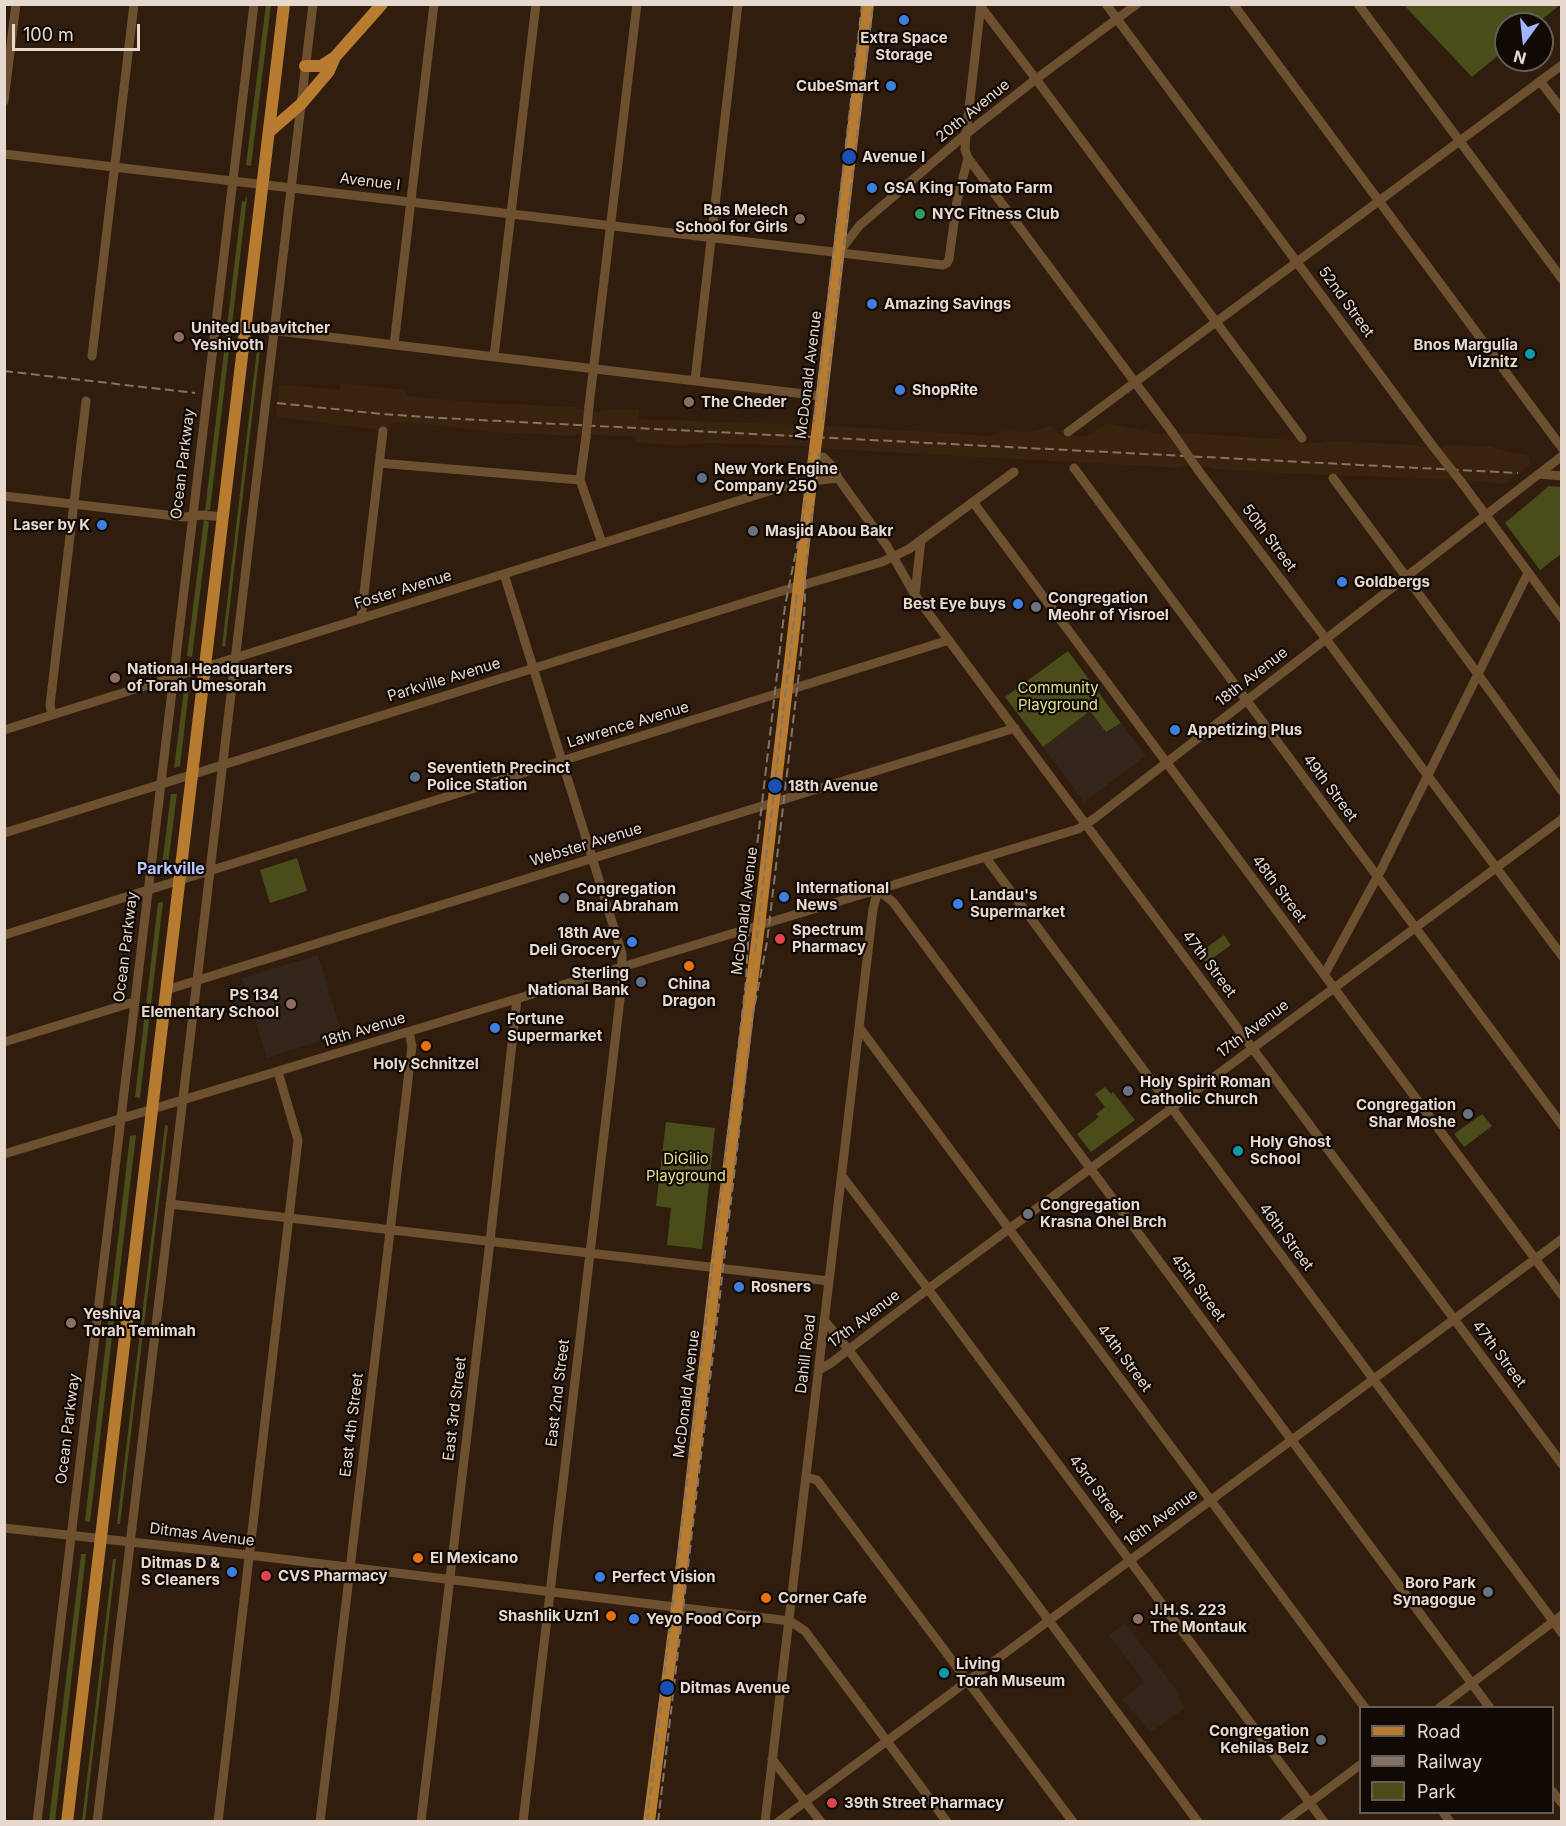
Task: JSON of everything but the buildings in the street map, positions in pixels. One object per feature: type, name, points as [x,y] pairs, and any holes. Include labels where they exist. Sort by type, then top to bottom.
[{"type":"main road","points":[[68,1821],[284,4]]},
{"type":"main road","points":[[305,66],[321,66],[335,57],[382,4]]},
{"type":"main road","name":"McDonald Avenue","points":[[649,1821],[677,1607],[868,4]]},
{"type":"main road","points":[[269,132],[301,104],[329,71],[335,57]]},
{"type":"street","points":[[4,101],[16,4]]},
{"type":"street","points":[[92,356],[134,4]]},
{"type":"street","name":"Ocean Parkway","points":[[37,1821],[254,4]]},
{"type":"street","points":[[97,1821],[313,4]]},
{"type":"street","points":[[394,345],[434,4]]},
{"type":"street","points":[[494,356],[536,4]]},
{"type":"street","points":[[602,543],[580,480],[637,4]]},
{"type":"street","points":[[695,380],[738,4]]},
{"type":"street","name":"52nd Street","points":[[1106,4],[1562,618]]},
{"type":"street","name":"20th Avenue","points":[[839,252],[860,225],[966,134],[1137,4]]},
{"type":"street","points":[[1233,4],[1562,448]]},
{"type":"street","points":[[1358,4],[1562,279]]},
{"type":"street","points":[[981,6],[1302,438]]},
{"type":"street","points":[[968,158],[965,150],[966,134],[981,6]]},
{"type":"street","points":[[1068,432],[1562,65]]},
{"type":"street","points":[[1540,81],[1562,110]]},
{"type":"street","name":"Avenue I","points":[[4,154],[943,265],[949,259],[957,201],[968,158]]},
{"type":"street","name":"50th Street","points":[[968,158],[1562,956]]},
{"type":"street","points":[[245,327],[821,396]]},
{"type":"street","points":[[52,715],[50,705],[86,401]]},
{"type":"street","points":[[361,619],[384,431]]},
{"type":"street","name":"47th Street","points":[[814,453],[834,468],[838,478],[893,556],[915,595],[1562,1464]]},
{"type":"street","name":"18th Avenue","points":[[4,1155],[1072,831],[1086,824],[1166,763],[1562,456]]},
{"type":"street","points":[[379,463],[580,480]]},
{"type":"street","name":"49th Street","points":[[1074,468],[1562,1125]]},
{"type":"street","name":"Parkville Avenue","points":[[4,833],[882,562],[909,549],[1014,472]]},
{"type":"street","points":[[1539,474],[1562,476]]},
{"type":"street","points":[[811,481],[838,478]]},
{"type":"street","points":[[1333,478],[1562,791]]},
{"type":"street","name":"Foster Avenue","points":[[4,730],[795,483],[811,481]]},
{"type":"street","points":[[4,496],[178,516],[223,517]]},
{"type":"street","name":"48th Street","points":[[973,502],[1562,1295]]},
{"type":"street","points":[[915,595],[921,540]]},
{"type":"street","points":[[1324,975],[1377,878],[1528,573]]},
{"type":"street","name":"East 2nd Street","points":[[504,574],[622,954],[622,982],[523,1821]]},
{"type":"street","name":"Lawrence Avenue","points":[[4,935],[949,640]]},
{"type":"street","name":"Webster Avenue","points":[[166,990],[1015,728]]},
{"type":"street","name":"17th Avenue","points":[[819,1370],[1562,819]]},
{"type":"street","name":"46th Street","points":[[986,858],[1562,1634]]},
{"type":"street","name":"Dahill Road","points":[[765,1821],[873,909],[879,890]]},
{"type":"street","name":"45th Street","points":[[879,890],[893,902],[1489,1706]]},
{"type":"street","name":"East 3rd Street","points":[[421,1821],[517,999]]},
{"type":"street","points":[[4,1042],[134,1002]]},
{"type":"street","name":"44th Street","points":[[859,1027],[1364,1706]]},
{"type":"street","name":"East 4th Street","points":[[320,1821],[412,1046],[409,1032]]},
{"type":"street","points":[[218,1821],[298,1140],[278,1072]]},
{"type":"street","name":"43rd Street","points":[[842,1176],[1324,1821]]},
{"type":"street","points":[[170,1204],[829,1281]]},
{"type":"street","name":"16th Avenue","points":[[778,1821],[1562,1239]]},
{"type":"street","points":[[825,1321],[1198,1821]]},
{"type":"street","points":[[806,1477],[818,1480],[1073,1821]]},
{"type":"street","name":"Ditmas Avenue","points":[[4,1528],[350,1567],[790,1621]]},
{"type":"street","points":[[1439,1706],[1562,1616]]},
{"type":"street","points":[[790,1621],[805,1631],[947,1821]]},
{"type":"street","points":[[772,1759],[820,1821]]},
{"type":"street","points":[[1284,1821],[1359,1766]]},
{"type":"shaded area","points":[[340,383],[406,390],[407,396],[470,402],[575,407],[598,412],[639,409],[639,419],[836,426],[991,436],[1004,431],[1030,432],[1052,425],[1060,435],[1088,436],[1108,423],[1161,434],[1187,433],[1294,440],[1308,443],[1356,442],[1417,445],[1426,448],[1446,445],[1491,446],[1529,456],[1531,464],[1504,484],[1465,480],[1298,474],[1210,467],[1183,466],[1181,468],[801,446],[707,443],[679,446],[637,442],[637,437],[493,432],[414,423],[392,423],[391,431],[276,417],[279,384],[339,390]]},
{"type":"shaded area","points":[[1090,711],[1108,732],[1121,723],[1146,756],[1084,802],[1043,747]]},
{"type":"shaded area","name":"PS 134 Elementary School","points":[[318,955],[342,1034],[267,1058],[242,978]]},
{"type":"shaded area","points":[[1125,1623],[1180,1695],[1178,1698],[1185,1708],[1151,1732],[1122,1699],[1144,1682],[1109,1635]]},
{"type":"green space","points":[[266,4],[271,5],[251,166],[246,165]]},
{"type":"green space","points":[[1404,5],[1560,5],[1551,12],[1494,12],[1494,59],[1472,77]]},
{"type":"green space","points":[[246,197],[210,510],[205,511],[242,201],[245,202]]},
{"type":"green space","points":[[258,341],[261,341],[225,647],[222,646]]},
{"type":"green space","points":[[1549,486],[1561,487],[1561,554],[1540,570],[1505,523]]},
{"type":"green space","points":[[204,519],[209,522],[192,657],[187,656]]},
{"type":"green space","name":"Community Playground","points":[[1068,651],[1121,723],[1106,732],[1090,711],[1043,747],[1005,697]]},
{"type":"green space","points":[[189,689],[180,766],[174,768],[184,690]]},
{"type":"green space","points":[[171,794],[177,794],[167,872],[161,873]]},
{"type":"green space","points":[[297,858],[307,891],[270,903],[260,870]]},
{"type":"green space","points":[[163,902],[140,1098],[135,1097],[158,903]]},
{"type":"green space","points":[[1224,935],[1231,945],[1206,963],[1199,953]]},
{"type":"green space","points":[[1105,1087],[1111,1094],[1113,1092],[1135,1120],[1091,1152],[1077,1134],[1099,1117],[1096,1114],[1105,1107],[1095,1094]]},
{"type":"green space","points":[[1482,1114],[1492,1126],[1464,1147],[1454,1134]]},
{"type":"green space","name":"DiGilio Playground","points":[[666,1122],[715,1128],[702,1249],[667,1245],[671,1208],[656,1206]]},
{"type":"green space","points":[[165,1125],[168,1126],[120,1524],[117,1524]]},
{"type":"green space","points":[[136,1135],[90,1522],[85,1521],[130,1136]]},
{"type":"green space","points":[[81,1554],[86,1554],[55,1821],[49,1821]]},
{"type":"green space","points":[[113,1559],[116,1559],[85,1821],[82,1821]]},
{"type":"railway","points":[[647,1822],[746,981],[750,906],[785,606],[803,517],[862,4]]},
{"type":"railway","points":[[818,460],[873,4]]},
{"type":"railway","points":[[4,371],[195,393]]},
{"type":"railway","points":[[277,403],[440,418],[1518,473]]},
{"type":"railway","points":[[658,1822],[753,1014],[767,942],[799,672],[806,566],[813,505]]},
{"type":"railway","points":[[755,952],[797,594]]},
{"type":"place","name":"Extra Space Storage","points":[[904,20]]},
{"type":"place","name":"CubeSmart","points":[[891,86]]},
{"type":"place","name":"Avenue I","points":[[849,157]]},
{"type":"place","name":"GSA King Tomato Farm","points":[[872,188]]},
{"type":"place","name":"NYC Fitness Club","points":[[920,214]]},
{"type":"place","name":"Bas Melech School for Girls","points":[[800,219]]},
{"type":"place","name":"Amazing Savings","points":[[872,304]]},
{"type":"place","name":"United Lubavitcher Yeshivoth","points":[[179,337]]},
{"type":"place","name":"Bnos Margulia Viznitz","points":[[1530,354]]},
{"type":"place","name":"ShopRite","points":[[900,390]]},
{"type":"place","name":"The Cheder","points":[[689,402]]},
{"type":"place","name":"New York Engine Company 250","points":[[702,478]]},
{"type":"place","name":"Laser by K","points":[[102,525]]},
{"type":"place","name":"Masjid Abou Bakr","points":[[753,531]]},
{"type":"place","name":"Goldbergs","points":[[1342,582]]},
{"type":"place","name":"Best Eye buys","points":[[1018,604]]},
{"type":"place","name":"Congregation Meohr of Yisroel","points":[[1036,607]]},
{"type":"place","name":"National Headquarters of Torah Umesorah","points":[[115,678]]},
{"type":"place","name":"Appetizing Plus","points":[[1175,730]]},
{"type":"place","name":"Seventieth Precinct Police Station","points":[[415,777]]},
{"type":"place","name":"18th Avenue","points":[[775,786]]},
{"type":"place","name":"International News","points":[[784,897]]},
{"type":"place","name":"Congregation Bnai Abraham","points":[[564,898]]},
{"type":"place","name":"Landau's Supermarket","points":[[958,904]]},
{"type":"place","name":"Spectrum Pharmacy","points":[[780,939]]},
{"type":"place","name":"18th Ave Deli Grocery","points":[[632,942]]},
{"type":"place","name":"China Dragon","points":[[689,966]]},
{"type":"place","name":"Sterling National Bank","points":[[641,982]]},
{"type":"place","name":"PS 134 Elementary School","points":[[291,1004]]},
{"type":"place","name":"Fortune Supermarket","points":[[495,1028]]},
{"type":"place","name":"Holy Schnitzel","points":[[426,1046]]},
{"type":"place","name":"Holy Spirit Roman Catholic Church","points":[[1128,1091]]},
{"type":"place","name":"Congregation Shar Moshe","points":[[1468,1114]]},
{"type":"place","name":"Holy Ghost School","points":[[1238,1151]]},
{"type":"place","name":"Congregation Krasna Ohel Brch","points":[[1028,1214]]},
{"type":"place","name":"Rosners","points":[[739,1287]]},
{"type":"place","name":"Yeshiva Torah Temimah","points":[[71,1323]]},
{"type":"place","name":"El Mexicano","points":[[418,1558]]},
{"type":"place","name":"Ditmas D & S Cleaners","points":[[232,1572]]},
{"type":"place","name":"CVS Pharmacy","points":[[266,1576]]},
{"type":"place","name":"Perfect Vision","points":[[600,1577]]},
{"type":"place","name":"Boro Park Synagogue","points":[[1488,1592]]},
{"type":"place","name":"Corner Cafe","points":[[766,1598]]},
{"type":"place","name":"Shashlik Uzn1","points":[[611,1616]]},
{"type":"place","name":"Yeyo Food Corp","points":[[634,1619]]},
{"type":"place","name":"J.H.S. 223 The Montauk","points":[[1138,1619]]},
{"type":"place","name":"Living Torah Museum","points":[[944,1673]]},
{"type":"place","name":"Ditmas Avenue","points":[[667,1688]]},
{"type":"place","name":"Congregation Kehilas Belz","points":[[1321,1740]]},
{"type":"place","name":"39th Street Pharmacy","points":[[832,1803]]},
{"type":"district","name":"Parkville","points":[[171,869]]}]
